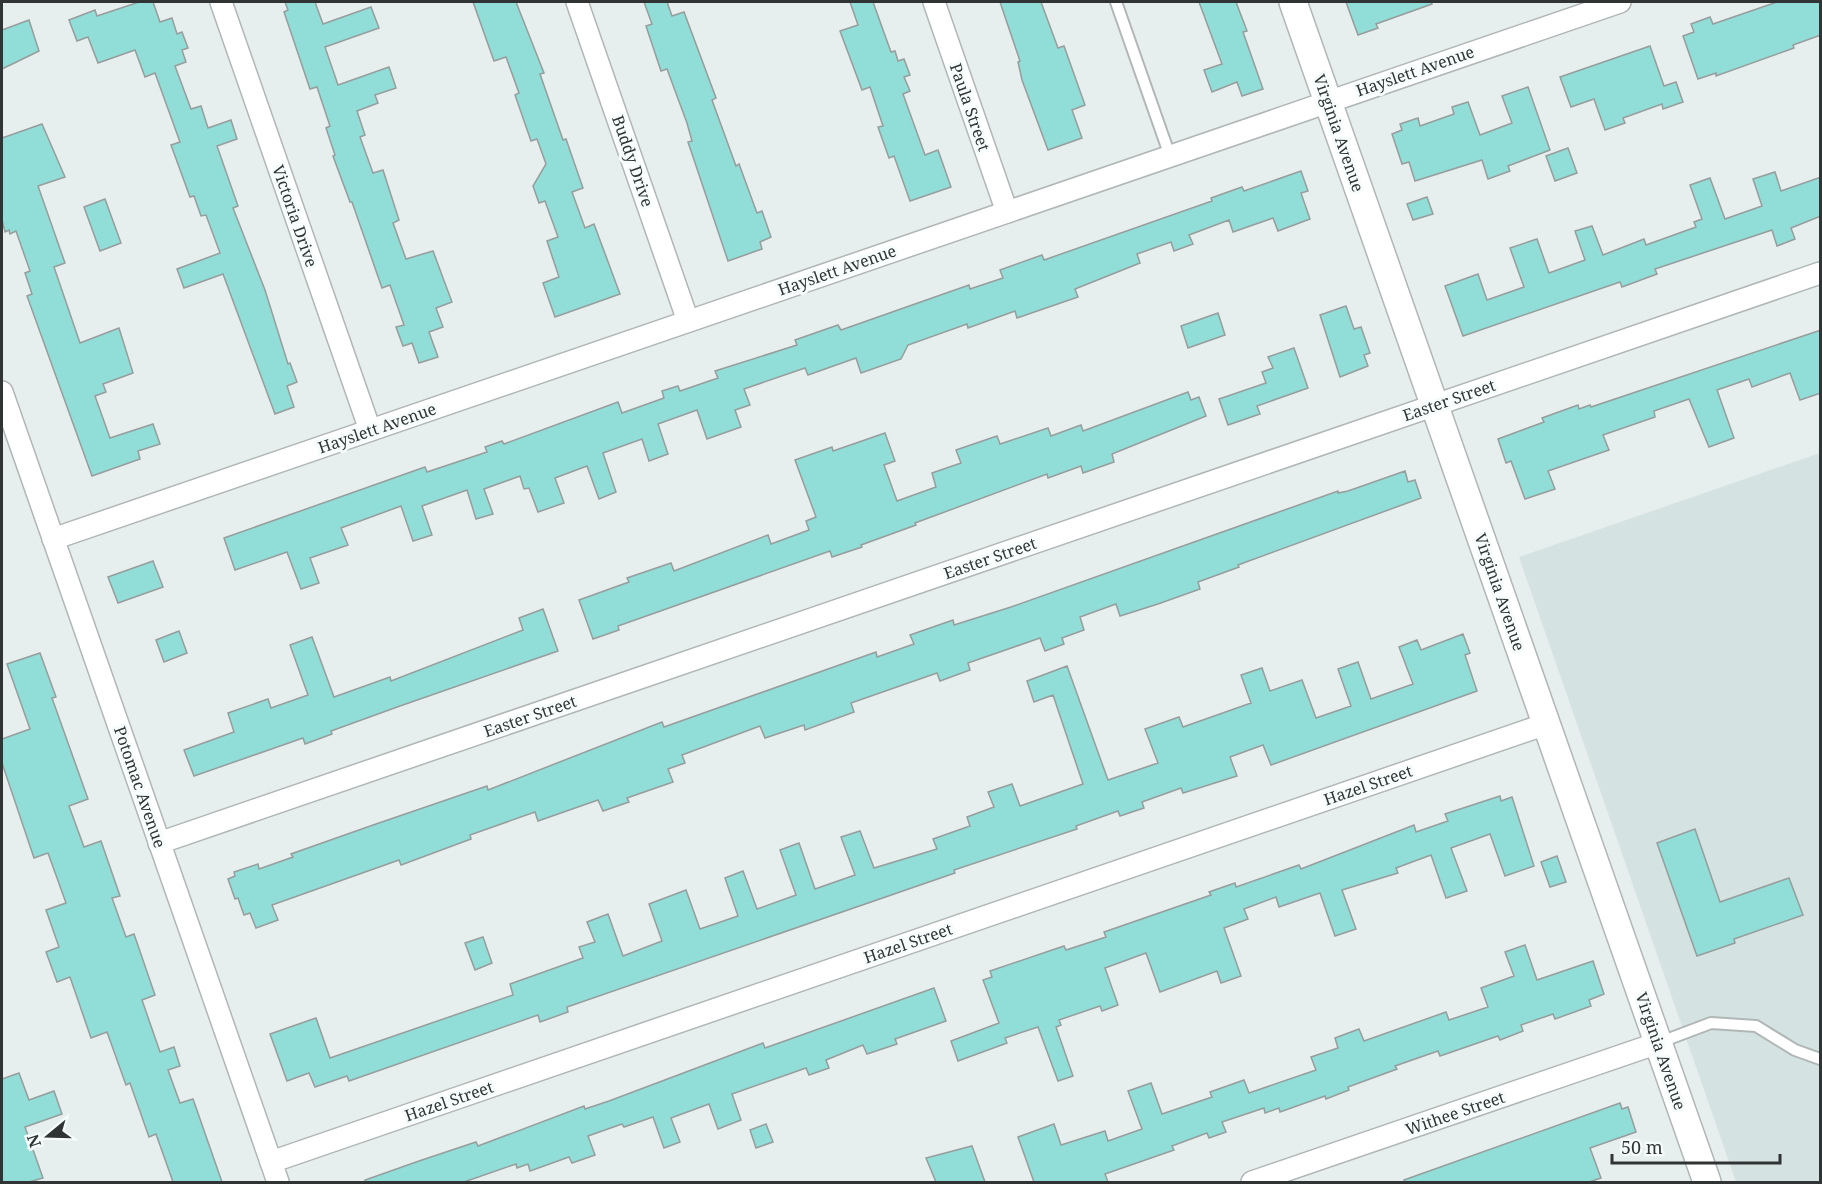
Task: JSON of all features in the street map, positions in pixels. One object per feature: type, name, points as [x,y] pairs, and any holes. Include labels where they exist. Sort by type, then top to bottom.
[{"type":"street","name":"Victoria Drive","points":[[221,2],[370,430]]},
{"type":"street","name":"Buddy Drive","points":[[577,2],[688,321]]},
{"type":"street","name":"Paula Street","points":[[934,2],[1007,212]]},
{"type":"street","name":"Virginia Avenue","points":[[1293,2],[1707,1182]]},
{"type":"street","name":"Hayslett Avenue","points":[[53,539],[1620,2]]},
{"type":"street","name":"Easter Street","points":[[159,843],[1821,273]]},
{"type":"street","name":"Potomac Avenue","points":[[2,392],[278,1182]]},
{"type":"street","name":"Hazel Street","points":[[271,1162],[1546,724]]},
{"type":"street","name":"Withee Street","points":[[1252,1182],[1658,1043]]},
{"type":"lane","points":[[1116,2],[1170,156]]},
{"type":"lane","points":[[1658,1043],[1711,1023],[1756,1026],[1795,1050],[1821,1059]]},
{"type":"shaded area","points":[[1820,453],[1820,1182],[1736,1182],[1519,557]]},
{"type":"building","points":[[139,2],[153,2],[160,22],[172,18],[177,34],[182,32],[188,48],[182,50],[186,62],[175,66],[191,109],[201,106],[208,128],[231,120],[237,139],[217,146],[238,206],[233,208],[265,290],[288,364],[290,363],[297,382],[287,386],[294,407],[275,414],[223,274],[184,288],[177,269],[220,253],[206,215],[201,216],[194,196],[190,197],[171,145],[180,142],[155,73],[145,77],[135,50],[98,63],[88,37],[77,41],[69,20],[95,10],[97,16]]},
{"type":"building","points":[[285,2],[315,2],[323,24],[371,7],[379,28],[325,47],[338,85],[389,67],[396,88],[375,95],[378,103],[357,111],[365,135],[360,137],[373,173],[383,170],[399,220],[393,223],[406,259],[433,251],[452,302],[436,308],[443,327],[429,332],[438,357],[419,363],[412,343],[403,346],[396,327],[404,325],[390,285],[382,288],[352,202],[350,202],[333,156],[335,155],[326,128],[330,126],[317,87],[310,89],[284,12],[288,10]]},
{"type":"building","points":[[473,2],[516,2],[544,73],[540,74],[563,140],[566,139],[583,188],[572,192],[585,228],[594,224],[620,294],[555,317],[543,283],[559,277],[547,241],[558,237],[545,201],[539,203],[533,186],[546,164],[537,139],[531,141],[515,95],[519,93],[506,57],[494,61]]},
{"type":"building","points":[[644,2],[667,2],[672,16],[684,12],[716,98],[712,100],[736,166],[739,164],[757,213],[762,211],[771,237],[760,242],[762,249],[728,261],[688,142],[692,141],[687,123],[667,69],[661,71],[646,26],[652,24]]},
{"type":"building","points":[[850,2],[873,2],[891,52],[895,51],[898,61],[904,59],[910,75],[904,77],[910,91],[903,94],[925,155],[938,150],[951,187],[910,201],[894,156],[889,158],[878,127],[883,126],[870,87],[862,90],[840,31],[858,25]]},
{"type":"building","points":[[1000,2],[1041,2],[1058,48],[1064,46],[1085,105],[1072,110],[1082,138],[1048,150],[1022,80],[1018,62],[1020,61]]},
{"type":"building","points":[[1199,2],[1236,2],[1247,31],[1243,32],[1263,89],[1242,96],[1237,82],[1212,92],[1204,70],[1222,64]]},
{"type":"building","points":[[1346,2],[1431,2],[1432,4],[1376,24],[1378,28],[1358,35]]},
{"type":"building","points":[[1777,2],[1821,2],[1821,35],[1793,45],[1794,48],[1716,76],[1716,73],[1698,79],[1683,36],[1694,32],[1691,24],[1710,17],[1713,24]]},
{"type":"building","points":[[29,20],[39,51],[2,69],[2,30]]},
{"type":"building","points":[[1650,46],[1664,86],[1676,82],[1683,102],[1663,109],[1662,104],[1623,118],[1625,123],[1605,130],[1594,99],[1571,107],[1560,77]]},
{"type":"building","points":[[1528,87],[1550,150],[1508,166],[1510,171],[1488,179],[1482,160],[1415,181],[1409,162],[1402,164],[1392,134],[1402,130],[1400,124],[1418,118],[1420,126],[1454,114],[1452,107],[1468,102],[1480,135],[1512,123],[1502,96]]},
{"type":"building","points":[[42,124],[65,177],[38,186],[65,263],[54,267],[80,343],[119,328],[133,373],[103,384],[106,392],[95,396],[110,438],[153,424],[160,444],[138,451],[140,459],[92,476],[27,296],[32,294],[25,273],[30,271],[16,231],[10,234],[9,230],[5,232],[2,220],[2,138]]},
{"type":"building","points":[[1568,148],[1577,173],[1555,181],[1546,156]]},
{"type":"building","points":[[1301,171],[1308,191],[1301,193],[1310,219],[1278,231],[1273,218],[1233,232],[1229,220],[1189,235],[1193,244],[1174,251],[1171,242],[1137,254],[1140,263],[1075,289],[1078,297],[1017,318],[1015,311],[968,328],[967,324],[908,345],[901,359],[861,373],[856,358],[808,375],[805,368],[744,389],[750,405],[735,410],[741,427],[707,439],[697,410],[658,424],[668,454],[649,461],[642,439],[603,453],[616,492],[599,499],[587,466],[555,478],[564,503],[538,512],[529,488],[524,489],[520,476],[484,489],[493,514],[476,519],[467,490],[422,506],[432,535],[413,541],[401,506],[341,528],[348,545],[310,558],[319,583],[301,589],[287,552],[235,570],[224,538],[425,467],[427,472],[487,452],[485,447],[502,441],[504,444],[618,402],[622,413],[664,398],[662,391],[678,386],[680,391],[718,378],[715,371],[797,345],[795,340],[838,325],[841,330],[969,285],[970,289],[1003,278],[1000,270],[1042,255],[1044,260],[1212,201],[1211,198],[1242,187],[1244,191]]},
{"type":"building","points":[[1775,172],[1781,191],[1821,177],[1821,216],[1791,228],[1795,239],[1777,246],[1772,230],[1655,269],[1657,274],[1622,287],[1620,282],[1463,336],[1445,286],[1478,274],[1487,300],[1524,287],[1510,248],[1537,239],[1549,273],[1585,260],[1575,231],[1592,226],[1603,255],[1644,239],[1646,245],[1696,227],[1694,222],[1702,219],[1690,185],[1710,178],[1725,219],[1762,206],[1753,179]]},
{"type":"building","points":[[1427,197],[1433,214],[1413,220],[1407,204]]},
{"type":"building","points":[[105,199],[121,243],[100,251],[84,207]]},
{"type":"building","points":[[1346,306],[1354,329],[1361,327],[1370,353],[1364,355],[1368,366],[1340,377],[1320,315]]},
{"type":"building","points":[[1218,313],[1225,335],[1188,348],[1181,326]]},
{"type":"building","points":[[1821,330],[1821,393],[1800,400],[1790,373],[1752,387],[1749,379],[1717,390],[1734,438],[1709,447],[1689,399],[1654,411],[1655,417],[1603,435],[1609,450],[1548,471],[1555,489],[1525,499],[1511,461],[1506,463],[1498,439],[1544,422],[1542,418],[1578,405],[1579,409],[1590,405],[1591,407]]},
{"type":"building","points":[[1294,348],[1308,388],[1257,406],[1260,414],[1228,425],[1219,399],[1266,383],[1262,372],[1273,368],[1268,357]]},
{"type":"building","points":[[1188,392],[1191,400],[1199,397],[1206,416],[1112,454],[1114,462],[1083,473],[1081,466],[1048,478],[1047,474],[915,523],[916,525],[861,545],[862,547],[832,557],[830,551],[618,626],[619,630],[593,639],[579,600],[629,582],[627,578],[671,563],[674,571],[768,535],[771,544],[809,530],[806,521],[816,517],[795,460],[832,447],[833,451],[885,433],[895,461],[884,465],[897,501],[936,487],[932,473],[961,463],[956,450],[997,436],[1000,444],[1048,428],[1051,436],[1081,425],[1083,431]]},
{"type":"building","points":[[1405,471],[1408,482],[1415,480],[1421,498],[1238,565],[1239,567],[1198,582],[1200,589],[1158,604],[1120,616],[1116,604],[1080,617],[1084,630],[1062,638],[1064,644],[1045,651],[1040,638],[968,663],[970,670],[940,681],[937,673],[851,703],[854,712],[805,730],[804,725],[765,738],[760,726],[682,755],[685,763],[668,769],[673,782],[627,798],[629,802],[603,811],[598,800],[538,821],[535,812],[470,835],[471,839],[401,865],[399,860],[272,905],[278,920],[256,928],[250,913],[244,915],[238,898],[235,899],[228,879],[235,876],[234,872],[258,864],[259,869],[293,857],[291,854],[376,824],[487,786],[488,790],[662,722],[664,727],[876,652],[877,657],[914,644],[910,635],[953,620],[954,625],[1011,607],[1338,491],[1338,493],[1348,491]]},
{"type":"building","points":[[153,561],[163,587],[118,603],[108,577]]},
{"type":"building","points":[[543,609],[558,651],[331,731],[332,734],[305,744],[303,738],[194,776],[184,750],[234,732],[228,713],[268,699],[271,708],[308,695],[290,645],[312,637],[334,697],[390,677],[391,681],[523,630],[519,618]]},
{"type":"building","points":[[179,631],[187,653],[164,662],[156,640]]},
{"type":"building","points":[[1463,634],[1470,653],[1465,655],[1477,691],[1271,765],[1263,745],[1230,757],[1237,776],[1183,793],[1181,788],[1142,802],[1144,808],[1120,816],[1118,811],[1076,826],[1077,829],[954,870],[955,873],[567,1007],[568,1012],[540,1022],[538,1015],[349,1081],[347,1076],[315,1087],[309,1073],[287,1081],[270,1034],[316,1018],[330,1058],[513,995],[510,984],[583,958],[579,947],[595,942],[587,922],[608,914],[623,956],[662,941],[649,904],[686,890],[700,929],[738,916],[725,878],[743,871],[757,909],[796,895],[780,850],[799,843],[815,889],[855,875],[841,837],[860,831],[874,868],[937,849],[933,839],[970,826],[967,817],[994,807],[988,792],[1012,784],[1020,806],[1083,784],[1053,695],[1034,702],[1027,681],[1067,666],[1108,780],[1158,763],[1145,729],[1179,717],[1183,727],[1251,703],[1241,675],[1262,668],[1270,691],[1302,680],[1316,718],[1351,706],[1338,669],[1358,662],[1371,699],[1413,684],[1399,647],[1417,640],[1421,650]]},
{"type":"building","points":[[40,653],[56,697],[52,698],[88,799],[69,806],[84,847],[101,841],[120,896],[112,898],[126,937],[134,934],[155,995],[142,1000],[160,1052],[174,1047],[180,1066],[168,1070],[180,1103],[193,1099],[222,1182],[173,1182],[156,1134],[149,1137],[130,1083],[126,1085],[107,1032],[91,1038],[70,977],[57,982],[46,952],[59,947],[46,910],[66,903],[48,853],[34,858],[2,763],[2,739],[30,729],[7,664]]},
{"type":"building","points":[[1500,796],[1501,801],[1512,797],[1534,866],[1505,876],[1490,834],[1451,848],[1467,891],[1446,898],[1431,855],[1396,868],[1398,873],[1342,890],[1356,929],[1335,936],[1320,893],[1279,907],[1276,897],[1244,909],[1248,919],[1224,928],[1241,976],[1221,983],[1217,971],[1160,992],[1146,953],[1105,968],[1118,1005],[1102,1011],[1100,1006],[1059,1020],[1061,1025],[1056,1027],[1073,1076],[1058,1081],[1038,1027],[1005,1038],[1007,1043],[958,1061],[951,1041],[999,1023],[983,980],[992,977],[990,971],[1064,946],[1066,950],[1106,937],[1104,932],[1211,895],[1209,892],[1235,883],[1236,887],[1299,865],[1301,869],[1414,825],[1416,832],[1448,821],[1445,814]]},
{"type":"building","points":[[1695,829],[1720,902],[1789,878],[1803,915],[1734,939],[1735,943],[1697,956],[1657,843]]},
{"type":"building","points":[[1557,856],[1566,882],[1550,887],[1541,862]]},
{"type":"building","points":[[483,937],[492,963],[475,970],[465,943]]},
{"type":"building","points":[[1525,945],[1537,980],[1593,961],[1604,994],[1589,1000],[1591,1006],[1555,1019],[1553,1014],[1521,1025],[1523,1031],[1500,1040],[1498,1036],[1440,1056],[1438,1051],[1395,1066],[1397,1069],[1348,1087],[1349,1090],[1326,1099],[1325,1096],[1280,1112],[1279,1108],[1265,1113],[1264,1108],[1222,1122],[1226,1132],[1209,1138],[1207,1133],[1172,1146],[1174,1150],[1105,1174],[1108,1182],[1034,1182],[1018,1137],[1054,1124],[1061,1145],[1105,1131],[1108,1141],[1142,1129],[1128,1091],[1151,1083],[1162,1114],[1212,1097],[1210,1092],[1244,1080],[1249,1093],[1316,1070],[1311,1057],[1338,1048],[1335,1038],[1359,1029],[1364,1041],[1446,1012],[1449,1020],[1488,1007],[1481,988],[1514,976],[1505,952]]},
{"type":"building","points":[[934,988],[946,1021],[895,1039],[897,1044],[867,1054],[863,1045],[826,1060],[829,1068],[809,1075],[806,1068],[732,1094],[741,1120],[718,1129],[709,1104],[671,1118],[680,1142],[664,1148],[653,1117],[624,1127],[622,1124],[588,1136],[595,1155],[572,1163],[569,1157],[530,1171],[528,1164],[517,1168],[516,1164],[464,1182],[365,1182],[365,1180],[476,1142],[478,1146],[584,1106],[585,1109],[609,1101],[763,1043],[765,1048]]},
{"type":"building","points":[[19,1073],[29,1100],[54,1091],[62,1114],[25,1127],[43,1178],[29,1182],[2,1182],[2,1079]]},
{"type":"building","points":[[1620,1103],[1622,1109],[1628,1107],[1636,1132],[1590,1148],[1601,1178],[1589,1182],[1405,1182],[1404,1180]]},
{"type":"building","points":[[766,1124],[773,1142],[756,1148],[750,1130]]},
{"type":"building","points":[[972,1146],[985,1182],[936,1182],[926,1158]]}]
